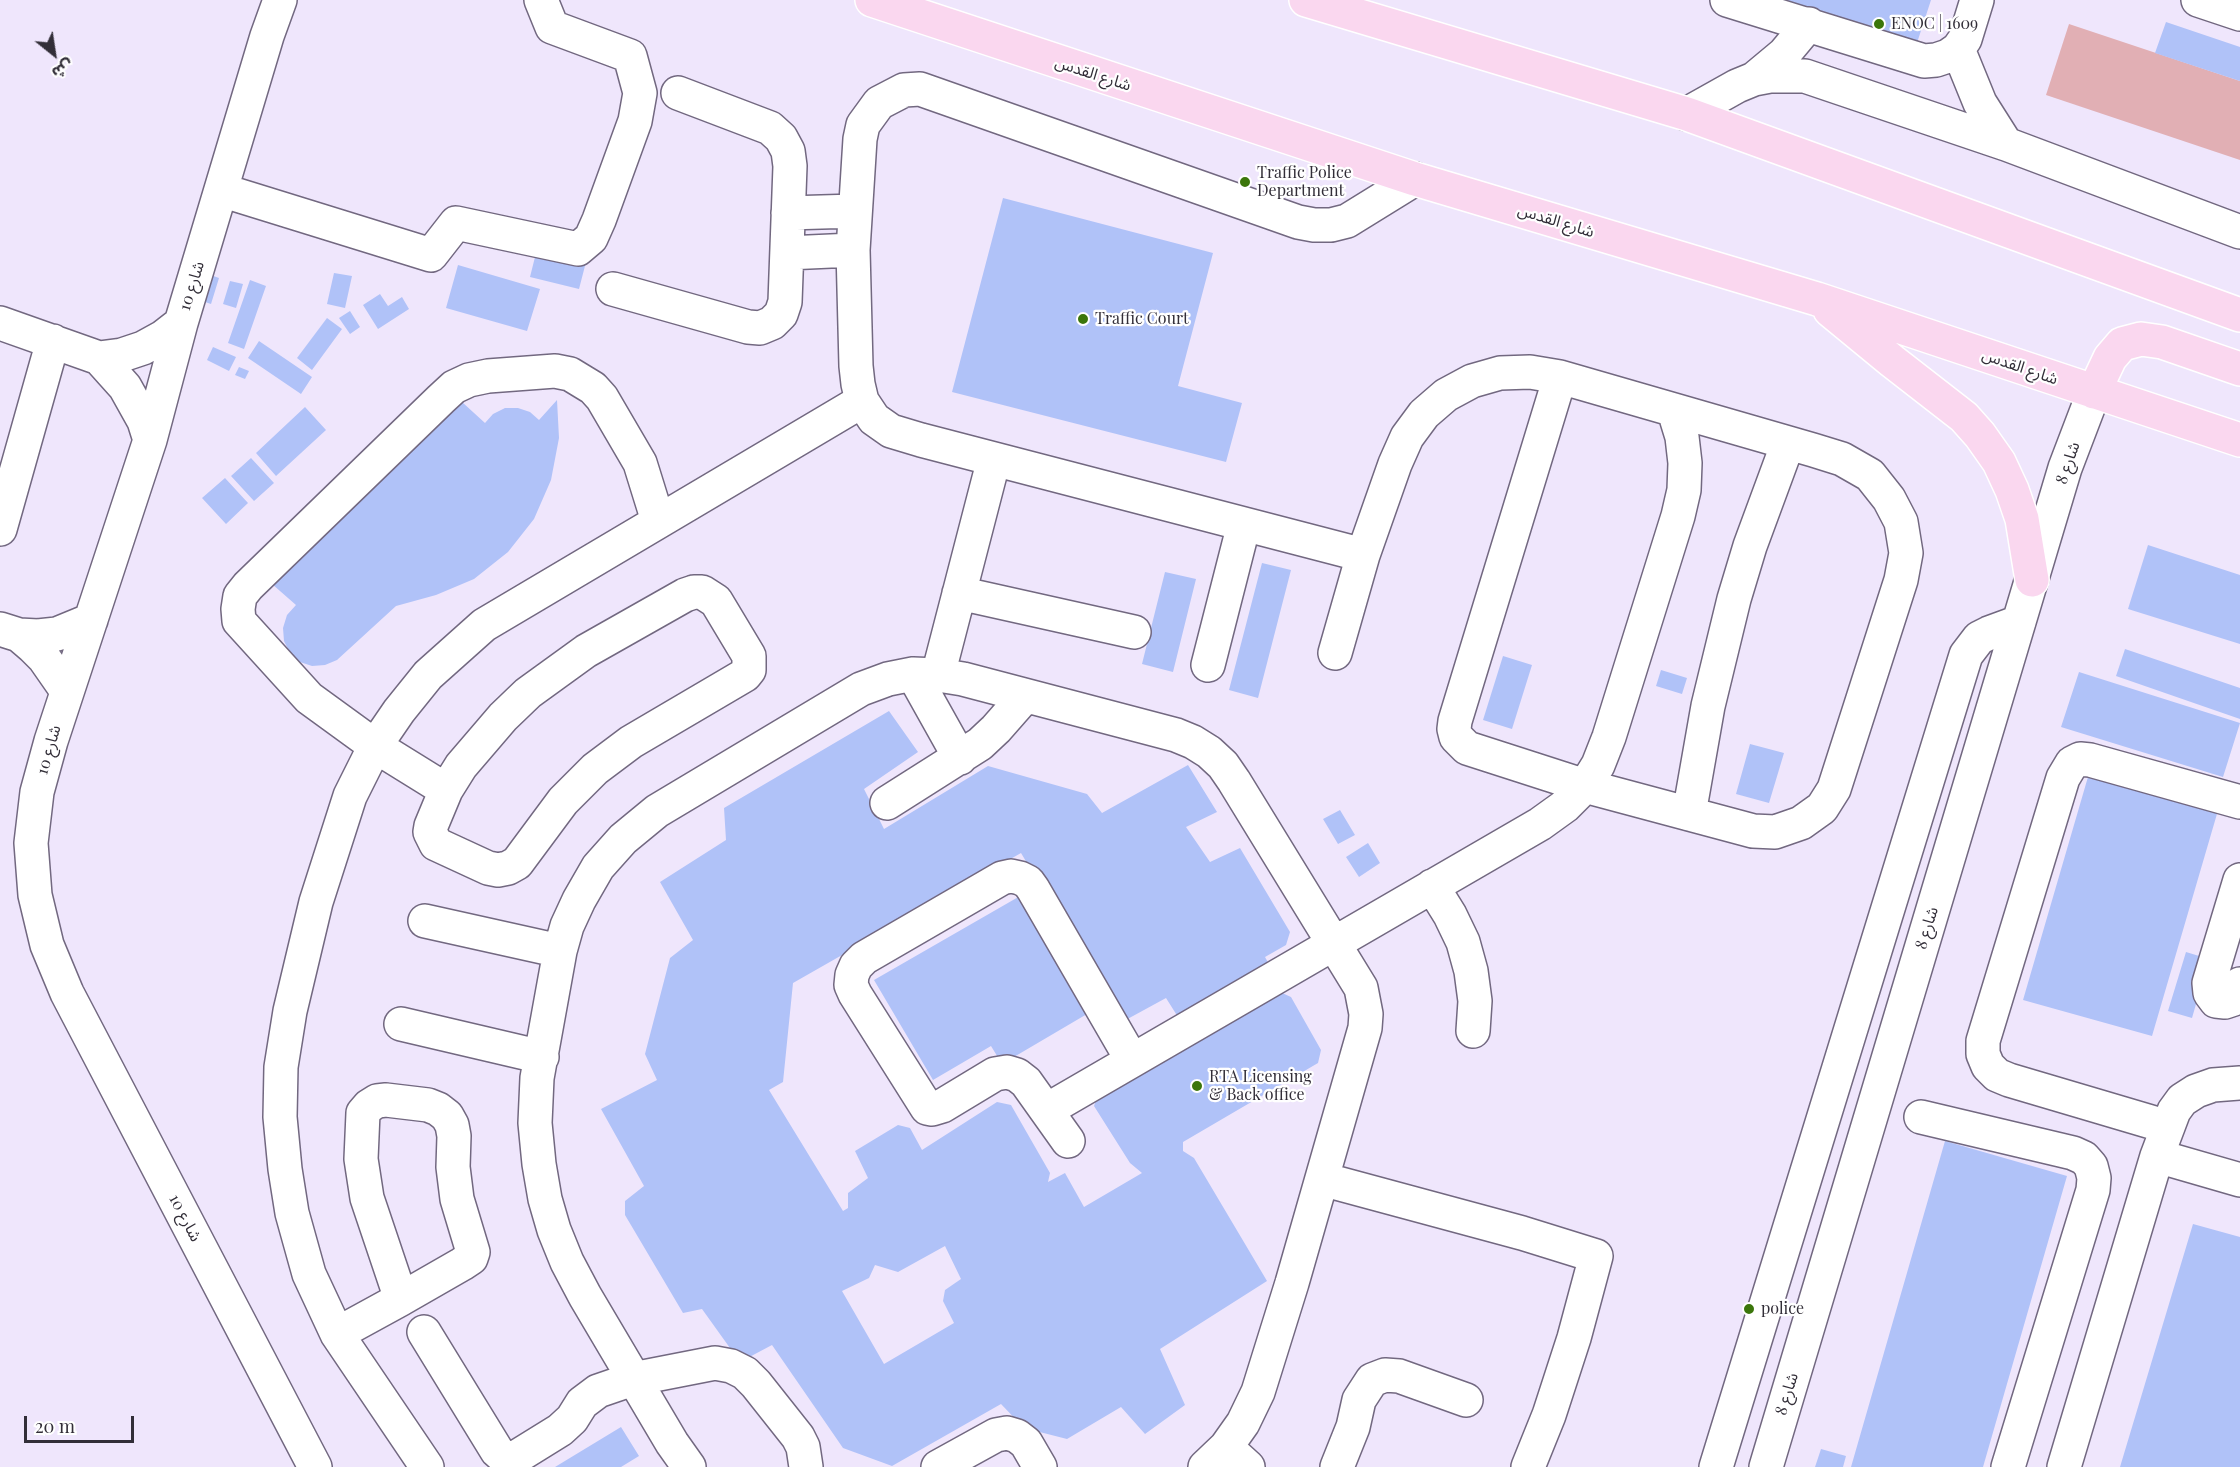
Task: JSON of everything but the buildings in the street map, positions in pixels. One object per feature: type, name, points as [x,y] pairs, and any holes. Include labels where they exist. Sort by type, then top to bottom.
[{"type":"main road","name":"شارع القدس","points":[[872,0],[1415,179],[1817,299],[2240,440]]},
{"type":"main road","points":[[1306,0],[1687,114],[2240,315]]},
{"type":"main road","points":[[1817,299],[1964,417],[1980,435],[1999,462],[2012,490],[2022,519],[2031,580]]},
{"type":"main road","points":[[2094,392],[2110,358],[2122,344],[2140,339],[2162,342],[2240,369]]},
{"type":"street","name":"شارع 10","points":[[280,0],[181,323],[150,440],[67,691],[37,792],[32,843],[35,895],[47,945],[67,993],[315,1467]]},
{"type":"street","points":[[221,190],[431,255],[456,223],[578,249],[591,238],[599,220],[635,121],[640,93],[630,56],[552,27],[541,0]]},
{"type":"street","points":[[1727,0],[1924,61],[1948,56],[1958,49],[1965,39],[1977,0]]},
{"type":"street","points":[[2198,0],[2240,14]]},
{"type":"street","points":[[1754,79],[1784,54],[1809,24]]},
{"type":"street","points":[[1958,49],[1980,103],[2006,144]]},
{"type":"street","points":[[1687,114],[1754,79],[1789,75],[1805,76],[2006,144],[2240,232]]},
{"type":"street","points":[[1363,555],[891,431],[874,418],[862,402],[856,366],[853,250],[860,139],[863,125],[879,103],[891,95],[912,89],[928,91],[1298,222],[1314,225],[1331,225],[1347,220],[1415,179]]},
{"type":"street","points":[[613,289],[748,327],[760,328],[772,323],[781,314],[785,302],[790,166],[788,151],[781,138],[770,128],[678,93]]},
{"type":"street","points":[[788,213],[855,211]]},
{"type":"street","points":[[787,253],[853,250]]},
{"type":"street","points":[[0,323],[99,358],[122,355],[143,348],[163,337],[181,323]]},
{"type":"street","points":[[0,529],[53,341]]},
{"type":"street","points":[[99,358],[125,387],[144,421],[150,440]]},
{"type":"street","points":[[446,790],[375,746],[309,698],[239,621],[237,609],[240,596],[454,387],[488,376],[555,371],[584,380],[602,398],[631,447],[646,479],[658,521]]},
{"type":"street","points":[[1335,653],[1363,555],[1395,464],[1407,437],[1424,414],[1446,395],[1472,381],[1500,373],[1530,372],[1560,377],[1842,459],[1870,475],[1889,499],[1901,522],[1906,553],[1901,580],[1834,789],[1822,808],[1801,823],[1775,831],[1753,831],[1585,786],[1467,748],[1456,737],[1454,729],[1560,377]]},
{"type":"street","name":"شارع 8","points":[[1766,1467],[2065,468],[2094,392]]},
{"type":"street","points":[[427,1467],[337,1334],[309,1274],[292,1213],[280,1118],[280,1067],[297,979],[316,902],[350,796],[375,746],[399,711],[428,675],[484,626],[862,402]]},
{"type":"street","points":[[1047,1110],[1540,824],[1565,806],[1585,786],[1598,765],[1609,737],[1678,516],[1684,490],[1685,463],[1682,437],[1674,411]]},
{"type":"street","points":[[1689,814],[1708,706],[1726,631],[1750,546],[1788,443]]},
{"type":"street","points":[[960,758],[926,674],[959,593],[994,459]]},
{"type":"street","points":[[1208,665],[1244,524]]},
{"type":"street","points":[[702,592],[710,596],[716,602],[749,657],[749,670],[746,675],[631,742],[594,769],[563,801],[525,856],[508,868],[498,870],[488,868],[436,844],[432,838],[431,826],[446,790],[478,744],[528,693],[586,651],[685,595],[702,592]]},
{"type":"street","points":[[959,593],[1134,633]]},
{"type":"street","points":[[10,632],[38,636],[57,634],[92,620]]},
{"type":"street","points":[[1716,1467],[1966,655],[1979,638],[2019,622]]},
{"type":"street","points":[[10,632],[44,658],[67,691]]},
{"type":"street","points":[[689,1467],[633,1379],[567,1262],[545,1199],[535,1123],[537,1078],[560,951],[567,926],[598,867],[623,839],[657,811],[861,689],[888,679],[926,674],[1025,696],[1176,735],[1209,752],[1223,765],[1234,781],[1361,988],[1366,1014],[1365,1028],[1258,1392],[1227,1460]]},
{"type":"street","points":[[887,803],[960,758],[996,729],[1025,696]]},
{"type":"street","points":[[2240,802],[2090,760],[2080,759],[2072,763],[2063,778],[1983,1041],[1983,1054],[1988,1066],[2003,1078],[2162,1141],[2240,1180]]},
{"type":"street","points":[[1068,1141],[1026,1082],[1017,1075],[1007,1072],[995,1074],[942,1106],[927,1108],[855,994],[851,985],[856,966],[864,958],[1002,878],[1011,876],[1020,878],[1028,882],[1033,889],[1132,1060]]},
{"type":"street","points":[[2240,880],[2209,983],[2210,993],[2216,1001],[2225,1002],[2234,999],[2240,984]]},
{"type":"street","points":[[1432,886],[1463,942],[1471,970],[1475,1001],[1473,1031]]},
{"type":"street","points":[[425,921],[560,951]]},
{"type":"street","points":[[401,1024],[542,1057]]},
{"type":"street","points":[[2064,1467],[2162,1141],[2174,1111],[2182,1100],[2196,1090],[2213,1085],[2240,1083]]},
{"type":"street","points":[[337,1334],[401,1299],[471,1258],[472,1252],[456,1199],[452,1125],[447,1116],[438,1108],[386,1100],[377,1101],[363,1113],[361,1159],[367,1198],[401,1299]]},
{"type":"street","points":[[1921,1117],[2073,1153],[2084,1158],[2091,1166],[2094,1178],[2093,1190],[2008,1467]]},
{"type":"street","points":[[1322,1179],[1522,1233],[1596,1256],[1574,1338],[1549,1415],[1528,1467]]},
{"type":"street","points":[[1770,1296],[1814,1307]]},
{"type":"street","points":[[424,1332],[497,1451],[506,1459],[518,1456],[560,1430],[572,1419],[588,1397],[633,1379],[715,1363],[731,1366],[745,1373],[756,1384],[798,1437],[806,1455],[806,1467]]},
{"type":"street","points":[[1337,1467],[1353,1427],[1359,1400],[1372,1380],[1385,1375],[1399,1376],[1466,1400]]},
{"type":"street","points":[[938,1467],[996,1435],[1007,1433],[1017,1436],[1026,1443],[1040,1467]]},
{"type":"shaded area","points":[[2069,24],[2240,81],[2240,160],[2046,95]]},
{"type":"place","name":"ENOC | 1609","points":[[1879,24]]},
{"type":"place","name":"Traffic Police Department","points":[[1245,182]]},
{"type":"place","name":"Traffic Court","points":[[1083,319]]},
{"type":"place","name":"RTA Licensing & Back office","points":[[1197,1086]]},
{"type":"place","name":"police","points":[[1749,1309]]}]
